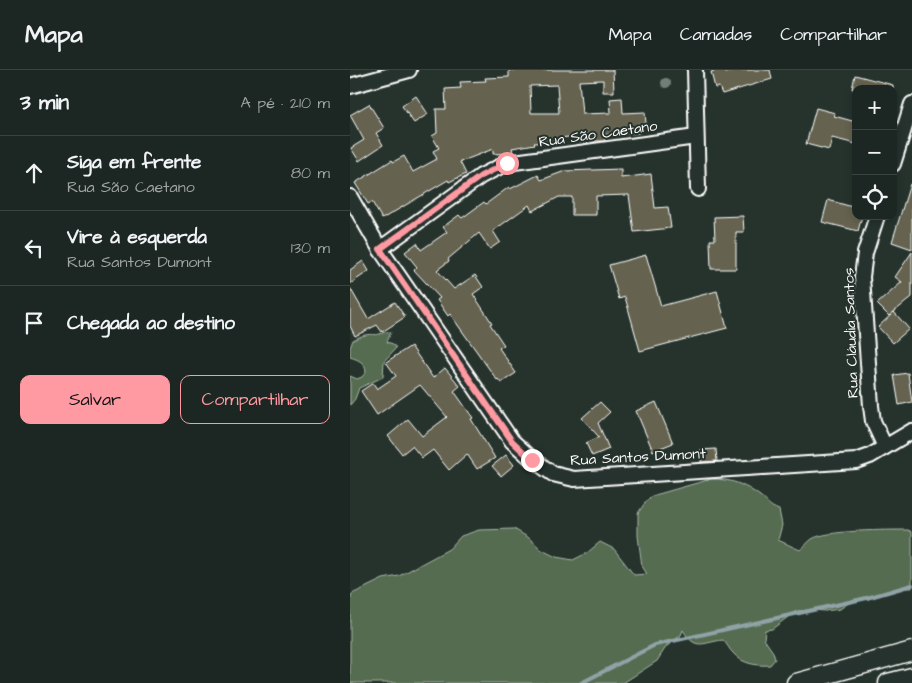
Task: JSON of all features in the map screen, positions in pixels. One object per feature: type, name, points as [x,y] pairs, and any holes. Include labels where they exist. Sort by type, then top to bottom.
[{"type":"street","points":[[350,86],[408,70]]},
{"type":"street","points":[[695,70],[698,189]]},
{"type":"street","points":[[897,151],[912,104]]},
{"type":"street","name":"Rua São Caetano","points":[[380,249],[481,176],[507,163],[696,137]]},
{"type":"street","name":"Rua Santos Dumont","points":[[350,197],[380,249],[512,441],[532,460],[553,474],[574,479],[856,461],[870,456],[912,431]]},
{"type":"street","name":"Rua Cláudia Santos","points":[[876,220],[865,253],[862,277],[873,421],[885,447]]},
{"type":"street","points":[[796,683],[912,650]]},
{"type":"street","points":[[888,683],[912,677]]},
{"type":"green space","points":[[391,332],[387,342],[393,344],[396,348],[384,361],[383,377],[359,388],[355,399],[350,405],[350,376],[357,379],[366,372],[361,362],[350,357],[350,348],[353,340],[365,335]]},
{"type":"green space","points":[[711,479],[731,481],[743,485],[779,510],[782,525],[778,540],[800,550],[812,539],[830,534],[887,530],[908,530],[912,532],[912,588],[902,588],[853,600],[840,609],[796,611],[772,629],[765,630],[764,639],[773,652],[775,659],[770,665],[755,665],[741,660],[723,640],[705,644],[696,643],[683,630],[681,635],[666,647],[657,661],[623,683],[350,683],[350,602],[352,594],[383,579],[399,576],[449,549],[461,536],[479,530],[514,529],[529,538],[542,550],[556,557],[573,560],[587,553],[600,542],[614,549],[634,575],[647,574],[642,566],[638,536],[638,513],[647,500],[655,495]]},
{"type":"building","points":[[509,70],[613,70],[614,92],[603,92],[603,80],[579,81],[582,114],[611,113],[610,99],[622,98],[623,113],[645,112],[646,124],[638,124],[639,133],[604,135],[605,141],[591,141],[590,134],[561,138],[561,142],[534,143],[512,148],[513,153],[493,154],[493,149],[460,162],[466,174],[449,182],[448,180],[382,219],[372,202],[368,204],[355,183],[392,160],[393,162],[404,156],[413,172],[437,159],[433,151],[439,148],[432,136],[437,133],[436,109],[446,109],[445,89],[461,88],[460,82],[486,81],[485,78],[509,77]],"holes":[[[557,85],[559,113],[531,113],[530,86]]]},
{"type":"building","points":[[725,70],[726,73],[736,70],[770,70],[772,79],[722,94],[719,87],[715,88],[711,72]]},
{"type":"building","points":[[855,75],[893,85],[853,85]]},
{"type":"building","points":[[416,96],[428,114],[414,123],[402,106]]},
{"type":"building","points":[[369,104],[384,128],[376,133],[383,145],[359,161],[351,148],[364,140],[350,115]]},
{"type":"building","points":[[816,108],[835,113],[834,116],[852,121],[852,143],[832,138],[829,150],[806,144]]},
{"type":"building","points":[[621,169],[621,178],[651,174],[655,208],[668,207],[671,228],[634,232],[629,195],[596,196],[596,215],[572,215],[572,197],[559,197],[532,211],[529,205],[493,231],[500,242],[490,249],[479,233],[437,270],[454,289],[475,275],[483,287],[473,294],[504,345],[499,348],[516,373],[501,383],[450,314],[448,316],[437,300],[440,298],[414,270],[417,267],[405,252],[417,243],[421,250],[447,232],[443,227],[459,215],[462,218],[484,202],[486,204],[509,187],[510,189],[538,175],[541,180],[565,171]]},
{"type":"building","points":[[910,184],[912,184],[912,249],[892,242]]},
{"type":"building","points":[[828,200],[852,207],[852,220],[861,220],[858,231],[822,222]]},
{"type":"building","points":[[743,216],[744,232],[736,232],[736,269],[711,269],[710,240],[715,240],[714,217]]},
{"type":"building","points":[[912,252],[912,297],[889,316],[877,304],[902,282],[895,277]]},
{"type":"building","points":[[646,255],[661,306],[717,291],[727,328],[640,351],[625,297],[619,299],[609,265]]},
{"type":"building","points":[[363,261],[369,271],[350,284],[350,270]]},
{"type":"building","points":[[350,288],[368,319],[395,302],[405,317],[382,332],[377,325],[355,336],[350,326]]},
{"type":"building","points":[[894,312],[909,329],[893,343],[878,327]]},
{"type":"building","points":[[411,346],[433,378],[445,368],[460,386],[454,391],[473,418],[471,419],[495,458],[477,469],[467,454],[449,470],[433,450],[422,458],[412,446],[402,454],[388,436],[408,419],[422,436],[447,417],[420,385],[377,415],[361,391],[373,383],[377,389],[396,376],[386,362]]},
{"type":"building","points":[[908,373],[912,402],[899,405],[894,375]]},
{"type":"building","points":[[600,402],[610,412],[598,423],[609,449],[592,456],[586,443],[599,437],[582,418]]},
{"type":"building","points":[[656,402],[673,443],[653,451],[636,411]]},
{"type":"building","points":[[716,449],[717,461],[701,462],[700,450]]},
{"type":"building","points":[[506,455],[514,465],[501,476],[492,466]]},
{"type":"waterway","points":[[581,683],[655,645],[867,598],[912,585]]},
{"type":"route","points":[[507,163],[481,176],[380,249],[512,441],[532,460]]}]
